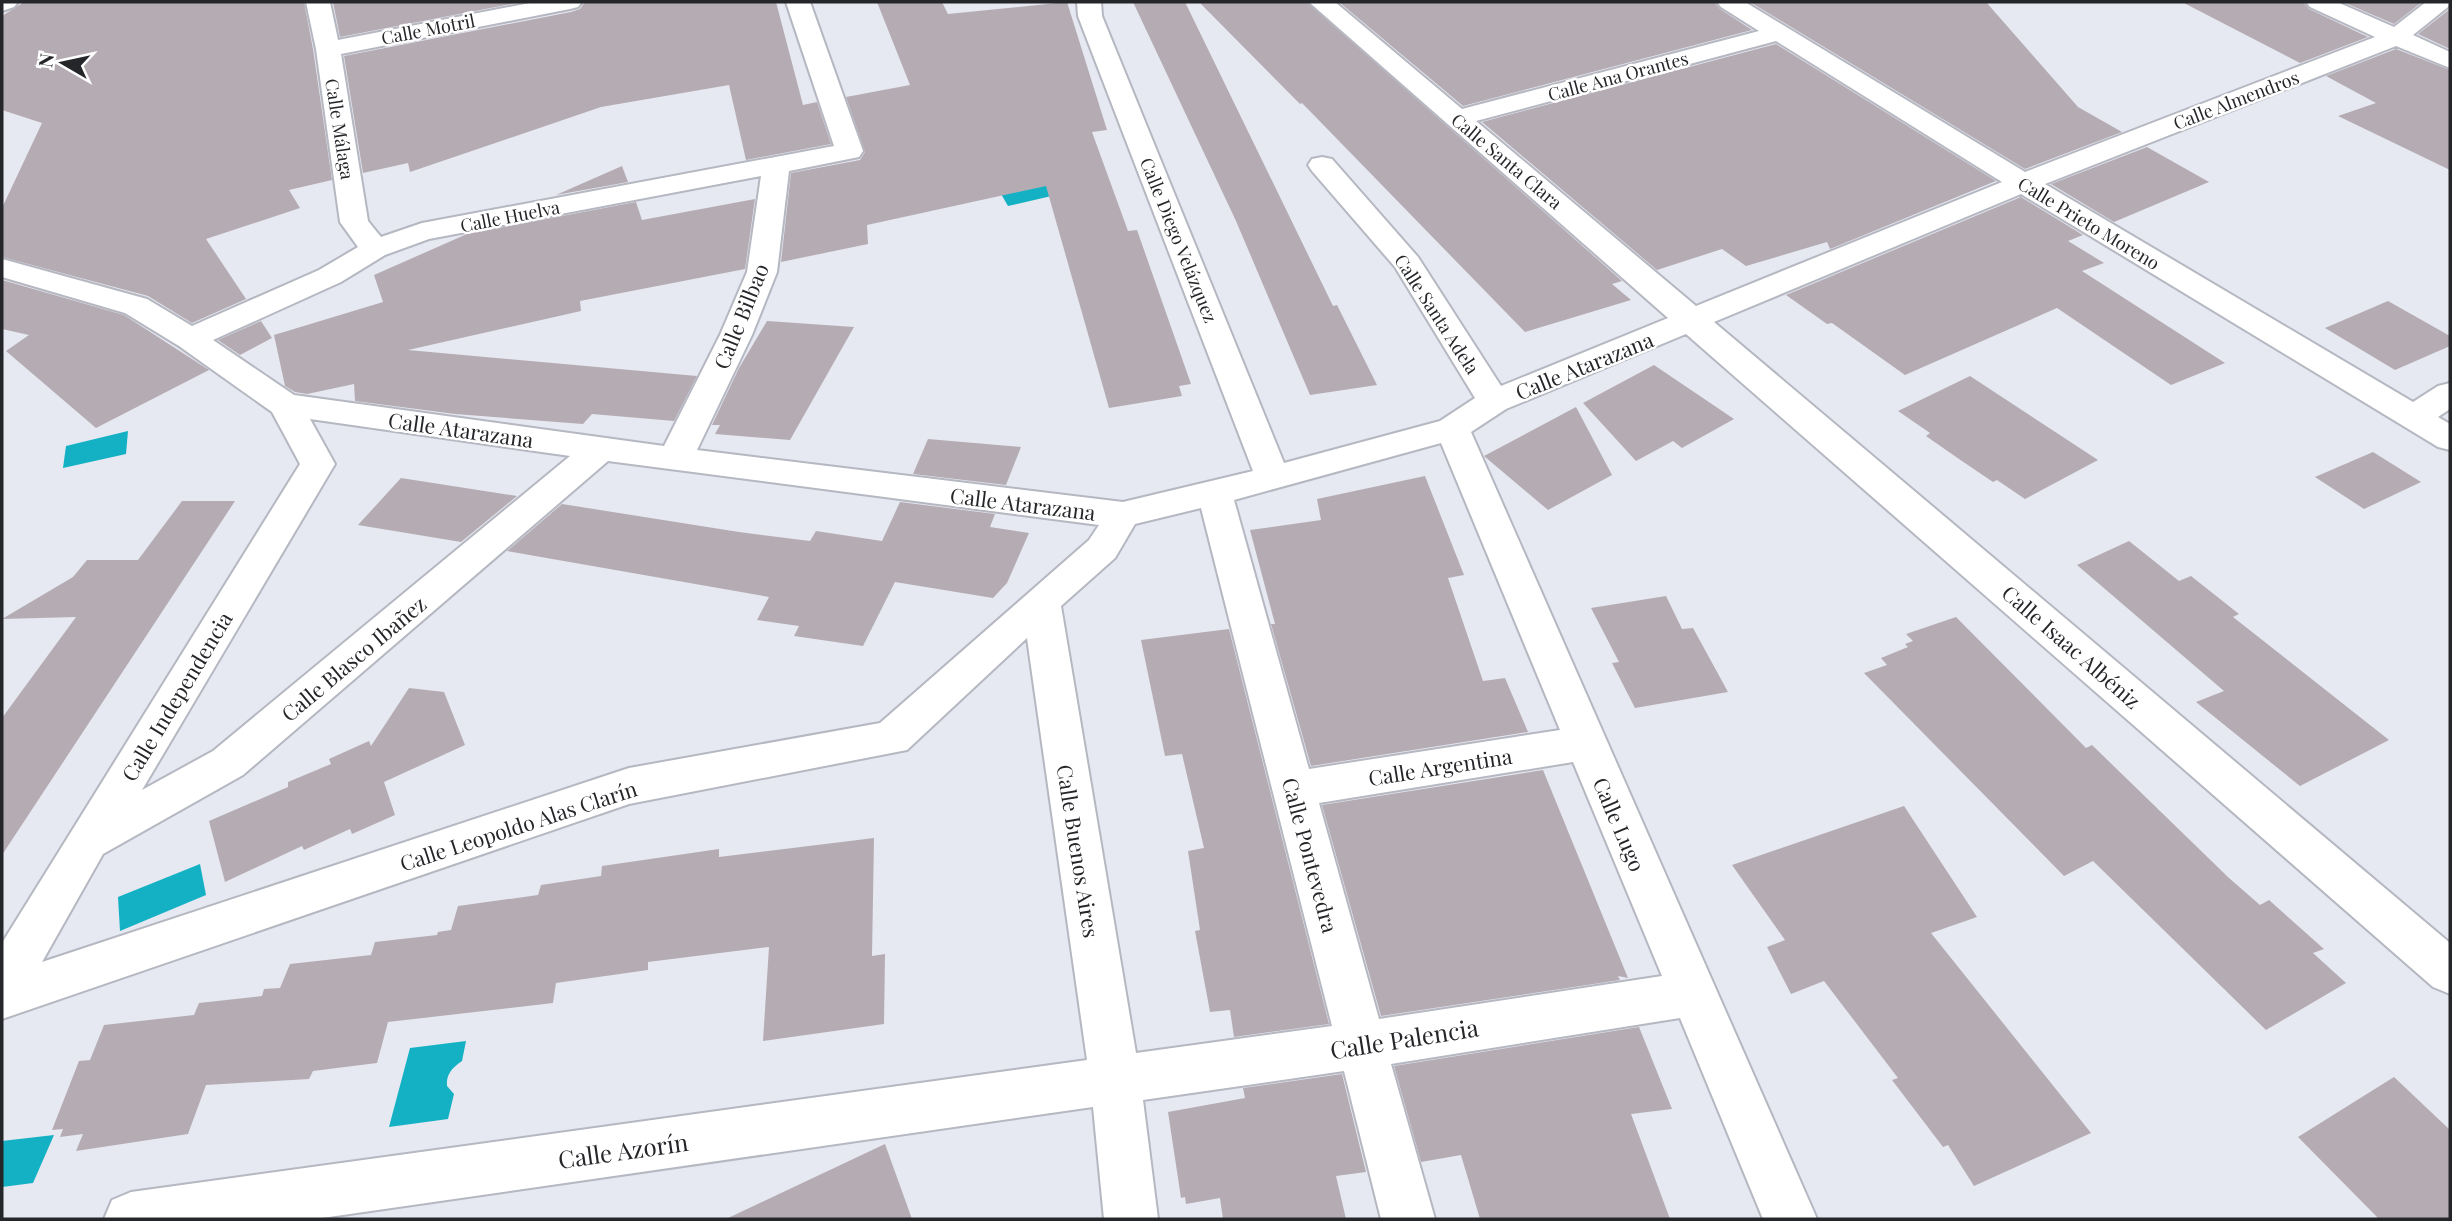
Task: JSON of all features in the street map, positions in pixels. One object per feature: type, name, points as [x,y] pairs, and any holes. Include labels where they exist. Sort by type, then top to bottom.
[{"type":"street","name":"Calle Málaga","points":[[318,2],[328,49],[354,222],[375,249]]},
{"type":"street","name":"Calle Motril","points":[[328,49],[570,2]]},
{"type":"street","name":"Calle Huelva","points":[[190,339],[330,276],[375,249],[422,232],[849,151],[798,2]]},
{"type":"street","name":"Calle Diego Velázquez","points":[[1089,2],[1090,16],[1273,478]]},
{"type":"street","name":"Calle Santa Clara","points":[[1321,2],[1693,319]]},
{"type":"street","name":"Calle Prieto Moreno","points":[[1730,2],[2023,183],[2450,439]]},
{"type":"street","points":[[2318,2],[2450,61]]},
{"type":"street","name":"Calle Almendros","points":[[2023,183],[2396,37],[2441,2]]},
{"type":"street","name":"Calle Ana Orantes","points":[[1457,118],[1779,33]]},
{"type":"street","name":"Calle Bilbao","points":[[675,459],[736,335],[762,272],[776,165]]},
{"type":"street","name":"Calle Santa Adela","points":[[1322,165],[1407,263],[1494,401]]},
{"type":"street","name":"Calle Atarazana","points":[[2,268],[136,306],[190,339],[285,405],[675,459],[1123,515],[1273,478],[1452,429],[1494,401],[2023,183]]},
{"type":"street","name":"Calle Isaac Albéniz","points":[[1693,319],[2450,972]]},
{"type":"street","points":[[2413,416],[2450,394]]},
{"type":"street","name":"Calle Independencia","points":[[2,986],[86,842],[318,464],[285,405]]},
{"type":"street","name":"Calle Lugo","points":[[1452,429],[1790,1219]]},
{"type":"street","name":"Calle Blasco Ibañez","points":[[86,842],[228,763],[601,449]]},
{"type":"street","name":"Calle Pontevedra","points":[[1214,491],[1408,1219]]},
{"type":"street","points":[[1041,602],[1102,549],[1123,515]]},
{"type":"street","name":"Calle Leopoldo Alas Clarín","points":[[2,997],[629,786],[892,738],[1041,602]]},
{"type":"street","name":"Calle Buenos Aires","points":[[1041,602],[1115,1080],[1131,1219]]},
{"type":"street","name":"Calle Argentina","points":[[1294,789],[1586,743]]},
{"type":"street","name":"Calle Palencia","points":[[1115,1080],[1693,994]]},
{"type":"street","name":"Calle Azorín","points":[[131,1219],[1115,1080]]},
{"type":"water","points":[[1049,176],[1060,194],[1008,206],[997,187]]},
{"type":"water","points":[[128,431],[126,454],[63,468],[66,446]]},
{"type":"water","points":[[200,864],[206,895],[120,931],[118,897]]},
{"type":"water","points":[[466,1041],[462,1061],[448,1078],[447,1086],[454,1094],[448,1119],[389,1127],[410,1048]]},
{"type":"water","points":[[54,1135],[33,1183],[2,1187],[2,1141]]},
{"type":"building","points":[[24,2],[304,2],[332,180],[289,190],[300,208],[206,239],[246,299],[192,323],[148,296],[2,257],[2,208],[42,123],[2,110],[2,16]]},
{"type":"building","points":[[333,2],[522,2],[340,37]]},
{"type":"building","points":[[585,2],[776,2],[803,105],[817,102],[831,144],[746,160],[729,85],[601,107],[410,172],[408,163],[363,173],[344,56],[571,12],[580,9]]},
{"type":"building","points":[[877,2],[942,2],[948,14],[1067,2],[1107,130],[1092,132],[1128,231],[1137,230],[1191,384],[1179,386],[1182,396],[1109,408],[1046,186],[867,225],[868,244],[781,262],[791,173],[860,160],[865,152],[846,97],[910,85]]},
{"type":"building","points":[[1133,2],[1185,2],[1333,306],[1337,305],[1377,385],[1310,395],[1236,221]]},
{"type":"building","points":[[1199,2],[1307,2],[1622,281],[1612,284],[1631,300],[1525,332],[1302,103],[1300,104]]},
{"type":"building","points":[[1339,2],[1714,2],[1752,30],[1463,106]]},
{"type":"building","points":[[1750,2],[1986,2],[2078,107],[2122,132],[2025,169]]},
{"type":"building","points":[[2182,2],[2303,2],[2309,9],[2368,37],[2300,63]]},
{"type":"building","points":[[2343,2],[2422,2],[2394,24]]},
{"type":"building","points":[[2450,9],[2450,49],[2418,34]]},
{"type":"building","points":[[1776,44],[1996,181],[1830,249],[1827,242],[1746,266],[1722,249],[1657,270],[1482,122]]},
{"type":"building","points":[[2396,49],[2450,70],[2450,170],[2338,116],[2376,103],[2326,76]]},
{"type":"building","points":[[2147,147],[2209,182],[2114,222],[2051,184]]},
{"type":"building","points":[[622,166],[628,182],[556,195]]},
{"type":"building","points":[[2021,197],[2083,235],[2068,241],[2104,263],[2082,271],[2225,363],[2171,385],[2057,308],[1905,375],[1832,323],[1827,324],[1786,295]]},
{"type":"building","points":[[755,199],[745,269],[580,301],[581,311],[408,350],[697,376],[674,421],[592,414],[583,424],[455,414],[355,401],[354,384],[307,394],[295,392],[285,386],[274,335],[383,302],[374,275],[467,234],[636,202],[642,220]]},
{"type":"building","points":[[2,280],[124,315],[209,370],[96,428],[6,351],[29,335],[2,329]]},
{"type":"building","points":[[2388,301],[2450,336],[2450,346],[2395,370],[2325,328]]},
{"type":"building","points":[[261,321],[272,338],[240,355],[218,340]]},
{"type":"building","points":[[767,321],[854,327],[790,440],[715,434],[720,425],[712,425],[739,368]]},
{"type":"building","points":[[1654,365],[1734,419],[1682,448],[1673,441],[1636,461],[1583,403]]},
{"type":"building","points":[[1970,376],[2098,460],[2025,499],[1959,459],[1926,436],[1930,433],[1898,411]]},
{"type":"building","points":[[1576,407],[1612,475],[1548,510],[1484,456]]},
{"type":"building","points":[[928,439],[1021,447],[1006,485],[913,474]]},
{"type":"building","points":[[2373,452],[2421,482],[2364,509],[2315,477]]},
{"type":"building","points":[[1425,476],[1464,575],[1448,578],[1483,681],[1505,678],[1528,732],[1311,766],[1271,624],[1275,624],[1250,530],[1321,520],[1317,499]]},
{"type":"building","points":[[401,478],[517,496],[461,542],[358,525]]},
{"type":"building","points":[[182,501],[235,501],[2,855],[2,718],[76,617],[2,619],[73,577],[87,560],[138,560]]},
{"type":"building","points":[[900,502],[995,514],[990,527],[1029,533],[1007,583],[993,598],[895,582],[863,646],[794,636],[799,626],[757,620],[769,597],[507,551],[562,504],[810,541],[816,531],[882,541]]},
{"type":"building","points":[[2129,541],[2179,581],[2191,576],[2239,614],[2233,617],[2389,740],[2300,786],[2196,702],[2224,691],[2077,565]]},
{"type":"building","points":[[1666,596],[1682,629],[1693,628],[1728,692],[1635,708],[1612,663],[1619,662],[1591,608]]},
{"type":"building","points":[[1956,617],[2086,748],[2092,745],[2229,878],[2260,905],[2269,900],[2324,949],[2313,953],[2346,983],[2266,1030],[2093,861],[2064,876],[1864,673],[1887,665],[1881,658],[1908,647],[1905,644],[1913,641],[1906,634]]},
{"type":"building","points":[[1229,629],[1329,1024],[1234,1037],[1230,1010],[1210,1012],[1195,931],[1200,930],[1188,851],[1204,848],[1182,754],[1165,756],[1141,640]]},
{"type":"building","points":[[409,688],[444,692],[465,745],[384,782],[395,815],[352,834],[350,829],[304,850],[302,846],[225,882],[209,821],[288,787],[288,782],[331,764],[329,759],[369,741],[371,746]]},
{"type":"building","points":[[1543,770],[1628,978],[1618,976],[1620,980],[1381,1016],[1322,805]]},
{"type":"building","points":[[1904,806],[1977,917],[1931,933],[2091,1133],[1974,1186],[1948,1145],[1943,1147],[1892,1080],[1898,1078],[1824,981],[1791,994],[1767,947],[1785,940],[1732,865]]},
{"type":"building","points":[[874,838],[872,956],[885,954],[884,1024],[763,1041],[769,947],[648,962],[648,970],[556,983],[553,1003],[388,1022],[377,1063],[313,1071],[309,1079],[206,1085],[188,1134],[76,1151],[83,1134],[60,1137],[63,1129],[52,1130],[79,1061],[90,1060],[104,1025],[194,1015],[199,1003],[262,996],[264,989],[280,988],[290,964],[371,955],[375,942],[437,935],[438,932],[451,930],[458,906],[538,895],[541,885],[601,876],[602,866],[719,849],[719,857]]},
{"type":"building","points":[[1639,1027],[1672,1109],[1631,1114],[1670,1219],[1480,1219],[1461,1155],[1421,1162],[1394,1066]]},
{"type":"building","points":[[1342,1074],[1366,1172],[1336,1176],[1346,1219],[1223,1219],[1220,1198],[1186,1204],[1185,1197],[1181,1198],[1168,1112],[1245,1098],[1243,1088]]},
{"type":"building","points":[[2394,1077],[2450,1130],[2450,1219],[2379,1219],[2298,1137]]},
{"type":"building","points":[[885,1144],[912,1219],[726,1219]]}]
